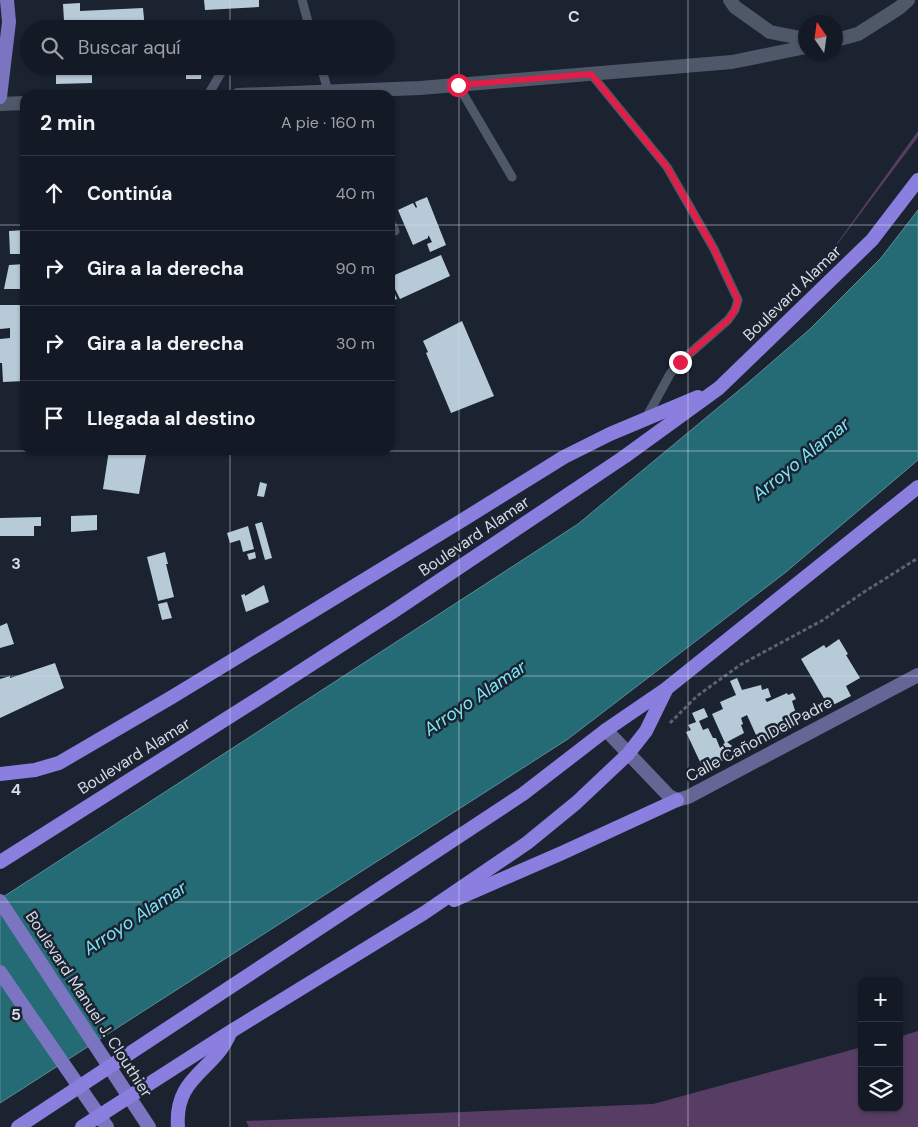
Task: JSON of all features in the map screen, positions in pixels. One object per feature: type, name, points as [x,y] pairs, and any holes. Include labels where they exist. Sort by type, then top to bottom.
[{"type":"highway","name":"Boulevard Alamar","points":[[0,862],[394,611],[624,457],[719,388],[872,240],[918,180]]},
{"type":"highway","points":[[0,774],[35,770],[59,763],[198,682],[564,457],[646,418],[719,388]]},
{"type":"highway","points":[[18,1127],[523,794],[606,730],[666,689],[918,487]]},
{"type":"highway","points":[[82,1127],[230,1032],[424,913],[527,843],[576,803],[628,754],[646,730],[666,689]]},
{"type":"highway","points":[[424,913],[677,800]]},
{"type":"highway","points":[[178,1127],[177,1113],[181,1098],[189,1083],[221,1050],[230,1032]]},
{"type":"main road","points":[[0,97],[8,22],[7,0]]},
{"type":"main road","name":"Calle Cañon Del Padre","points":[[606,730],[669,796],[677,800],[688,796],[918,675]]},
{"type":"main road","name":"Boulevard Manuel J. Clouthier","points":[[0,901],[149,1127]]},
{"type":"main road","points":[[0,972],[107,1127]]},
{"type":"street","points":[[730,0],[735,7],[770,32],[798,37]]},
{"type":"street","points":[[843,38],[858,34],[908,0]]},
{"type":"street","points":[[387,90],[732,62],[798,48]]},
{"type":"street","points":[[0,104],[20,103]]},
{"type":"lane","points":[[302,0],[308,20]]},
{"type":"lane","points":[[591,74],[667,167],[714,249],[738,300],[735,310],[728,320],[680,362],[670,374],[646,418]]},
{"type":"lane","points":[[211,90],[220,75]]},
{"type":"lane","points":[[323,75],[327,90]]},
{"type":"lane","points":[[458,85],[512,177]]},
{"type":"path","points":[[667,726],[697,696],[740,666],[823,620],[918,558]]},
{"type":"shaded area","points":[[918,131],[918,137],[812,278]]},
{"type":"shaded area","points":[[918,1031],[918,1127],[249,1127],[246,1121],[653,1104],[858,1048],[858,1112],[903,1112],[903,1036]]},
{"type":"water","name":"Arroyo Alamar","points":[[918,210],[918,460],[786,572],[568,739],[0,1103],[0,899],[578,524],[810,329],[881,258]]},
{"type":"building","points":[[204,0],[259,0],[259,7],[205,10]]},
{"type":"building","points":[[80,3],[80,11],[143,8],[144,20],[64,20],[63,4]]},
{"type":"building","points":[[56,75],[92,75],[92,83],[56,84]]},
{"type":"building","points":[[186,75],[201,75],[201,79],[186,79]]},
{"type":"building","points":[[427,197],[446,245],[430,252],[427,244],[432,242],[429,236],[413,245],[398,210],[413,203],[416,208],[415,202]]},
{"type":"building","points":[[20,230],[20,254],[10,254],[9,231]]},
{"type":"building","points":[[441,255],[450,276],[400,299],[395,289],[395,275]]},
{"type":"building","points":[[20,264],[20,289],[4,289],[9,265]]},
{"type":"building","points":[[0,305],[20,305],[20,381],[3,382],[2,363],[0,363],[0,339],[10,338],[10,328],[0,329]]},
{"type":"building","points":[[462,321],[494,396],[451,413],[426,353],[428,352],[423,341]]},
{"type":"building","points":[[108,455],[146,455],[139,494],[103,489]]},
{"type":"building","points":[[260,482],[267,484],[264,497],[257,496]]},
{"type":"building","points":[[97,515],[97,530],[71,532],[71,516]]},
{"type":"building","points":[[41,517],[41,526],[34,526],[34,536],[0,536],[0,518]]},
{"type":"building","points":[[262,522],[272,558],[265,560],[255,524]]},
{"type":"building","points":[[248,526],[254,549],[243,552],[240,540],[230,543],[227,533]]},
{"type":"building","points":[[165,552],[174,597],[158,601],[147,557]]},
{"type":"building","points":[[255,552],[256,558],[249,560],[247,554]]},
{"type":"building","points":[[264,585],[269,602],[246,612],[241,595],[245,594],[245,596]]},
{"type":"building","points":[[167,602],[172,618],[162,620],[158,604]]},
{"type":"building","points":[[7,623],[14,644],[0,648],[0,626]]},
{"type":"building","points":[[839,639],[860,678],[846,686],[851,696],[829,707],[801,659],[824,645],[826,648]]},
{"type":"building","points":[[55,663],[64,688],[0,718],[0,679],[10,676],[10,678]]},
{"type":"building","points":[[737,678],[742,690],[761,685],[762,690],[768,688],[771,697],[765,699],[767,702],[787,693],[788,695],[793,693],[796,699],[792,701],[799,723],[783,728],[785,732],[760,744],[747,715],[741,718],[744,733],[727,742],[732,746],[728,750],[723,744],[725,743],[712,714],[723,709],[720,702],[736,695],[730,681]]},
{"type":"building","points":[[704,708],[708,717],[699,721],[703,730],[708,728],[713,738],[716,738],[720,748],[723,746],[728,756],[719,762],[717,759],[702,766],[686,732],[691,730],[688,725],[696,722],[692,713]]},
{"type":"route","points":[[458,85],[591,74],[667,167],[714,249],[738,300],[735,310],[728,320],[680,362]]}]
